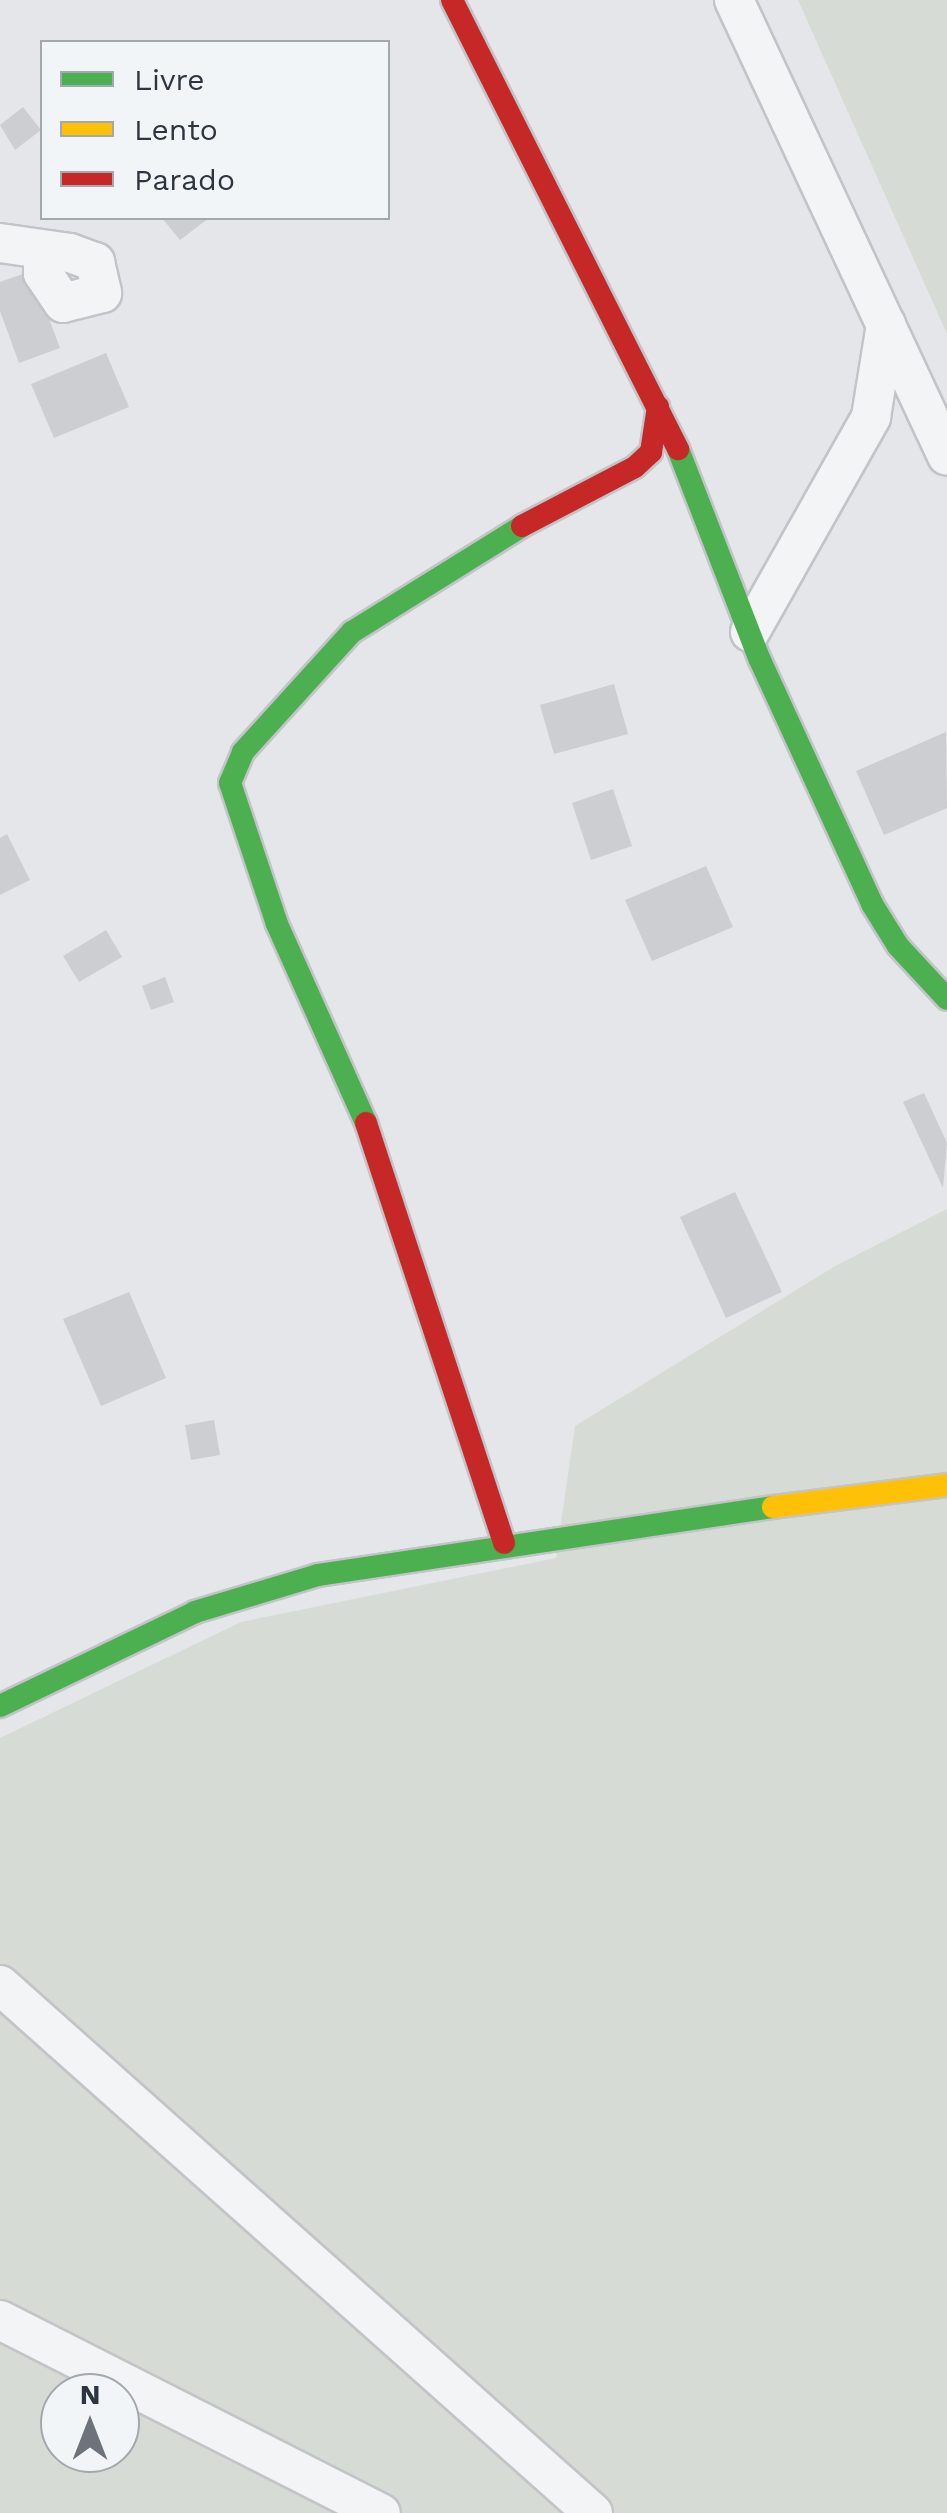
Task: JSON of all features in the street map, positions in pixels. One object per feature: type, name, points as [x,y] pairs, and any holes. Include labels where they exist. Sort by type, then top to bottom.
[{"type":"street","points":[[452,0],[658,408],[750,632],[872,904],[898,946],[947,999]]},
{"type":"street","points":[[734,0],[947,456]]},
{"type":"street","points":[[0,244],[43,251]]},
{"type":"street","points":[[750,632],[871,417],[886,324]]},
{"type":"street","points":[[504,1543],[368,1127],[277,924],[230,784],[243,752],[352,632],[507,534],[635,468],[651,452],[658,408]]},
{"type":"street","points":[[0,1706],[119,1644],[249,1594],[335,1571],[504,1543],[931,1487],[947,1460]]},
{"type":"street","points":[[0,1985],[593,2513]]},
{"type":"street","points":[[0,2320],[380,2513]]},
{"type":"shaded area","points":[[798,0],[947,0],[947,334]]},
{"type":"shaded area","points":[[947,1209],[947,2513],[0,2513],[0,1738],[241,1622],[556,1558],[575,1426],[837,1265]]},
{"type":"building","points":[[23,107],[40,131],[15,150],[0,125]]},
{"type":"building","points":[[164,220],[206,220],[180,240]]},
{"type":"building","points":[[31,271],[60,348],[19,363],[0,311],[0,282]]},
{"type":"building","points":[[106,353],[129,407],[54,438],[31,384]]},
{"type":"building","points":[[614,684],[628,734],[554,754],[540,705]]},
{"type":"building","points":[[946,732],[947,808],[884,835],[856,771]]},
{"type":"building","points":[[613,789],[632,846],[591,860],[572,803]]},
{"type":"building","points":[[7,834],[30,880],[0,895],[0,838]]},
{"type":"building","points":[[706,866],[733,927],[652,961],[625,900]]},
{"type":"building","points":[[106,930],[122,957],[79,982],[63,956]]},
{"type":"building","points":[[165,977],[174,1002],[151,1010],[142,986]]},
{"type":"building","points":[[924,1093],[947,1143],[943,1188],[903,1102]]},
{"type":"building","points":[[735,1192],[782,1292],[726,1318],[680,1217]]},
{"type":"building","points":[[129,1292],[166,1378],[101,1406],[63,1319]]},
{"type":"building","points":[[214,1420],[220,1455],[191,1460],[185,1425]]},
{"type":"traffic: fast","points":[[678,449],[760,660],[872,904],[898,946],[947,999]]},
{"type":"traffic: fast","points":[[366,1123],[277,924],[230,783],[243,752],[352,632],[522,526]]},
{"type":"traffic: fast","points":[[0,1706],[195,1612],[318,1575],[773,1507]]},
{"type":"traffic: slow","points":[[773,1507],[947,1485]]},
{"type":"traffic: jam","points":[[452,0],[678,449]]},
{"type":"traffic: jam","points":[[522,526],[635,467],[651,452],[658,407]]},
{"type":"traffic: jam","points":[[366,1123],[504,1543]]}]
